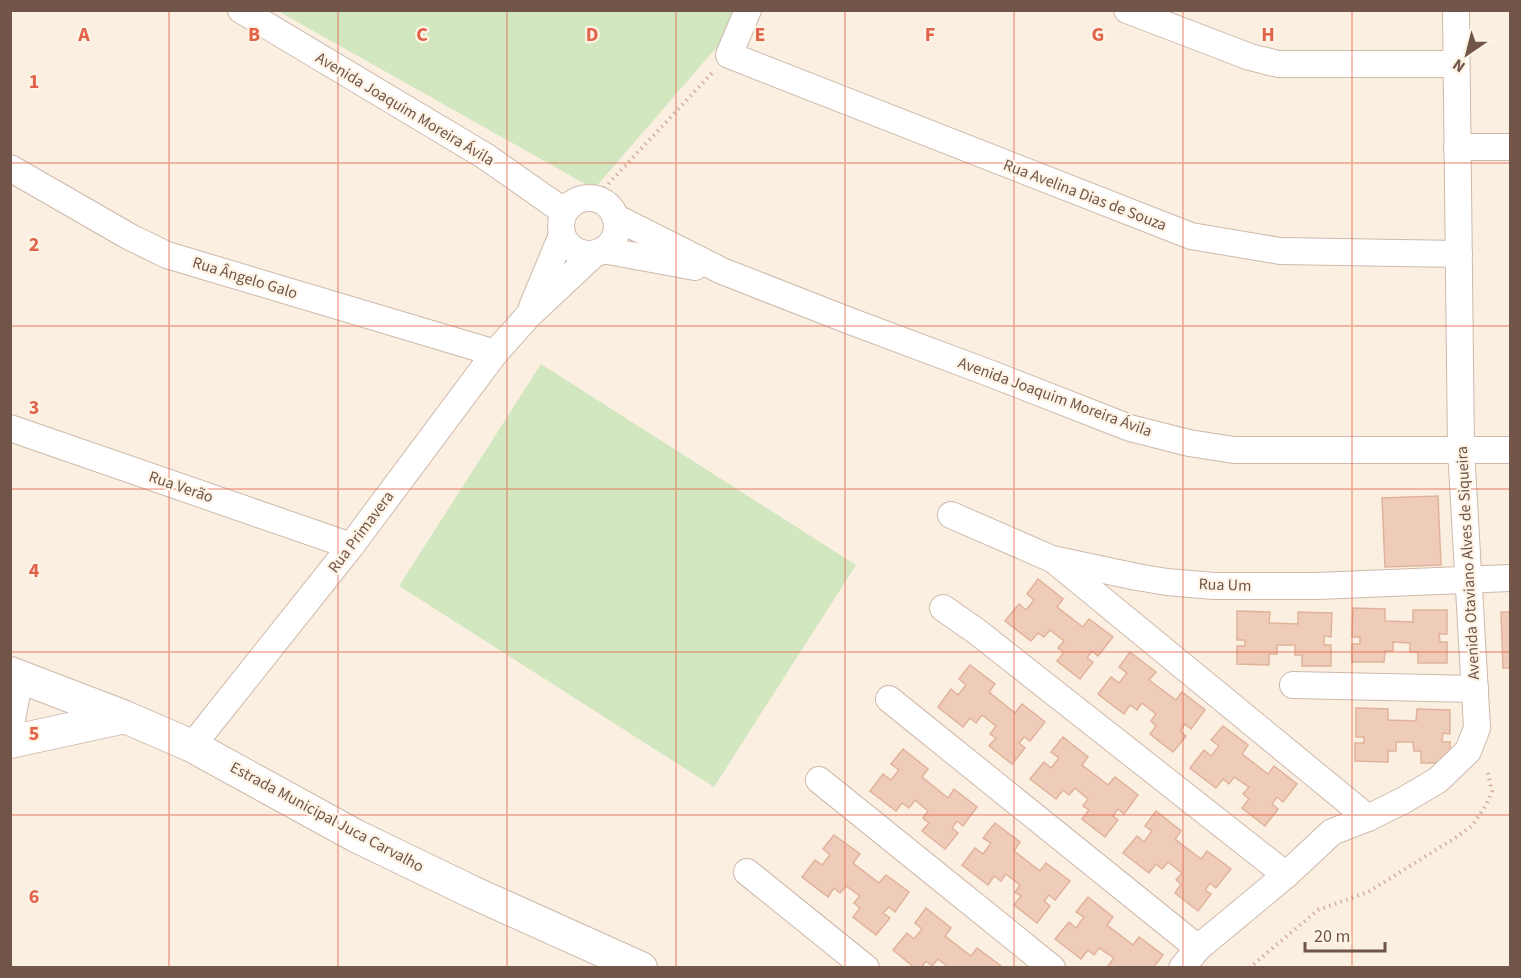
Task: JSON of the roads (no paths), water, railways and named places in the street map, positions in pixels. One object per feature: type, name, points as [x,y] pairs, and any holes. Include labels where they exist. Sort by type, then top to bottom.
[{"type":"street","name":"Avenida Joaquim Moreira Ávila","points":[[241,10],[485,156],[559,208],[567,206]]},
{"type":"street","name":"Rua Avelina Dias de Souza","points":[[748,10],[729,55],[1191,237],[1280,251],[1459,254]]},
{"type":"street","points":[[1127,10],[1250,57],[1278,64],[1455,64]]},
{"type":"street","name":"Avenida Otaviano Alves de Siqueira","points":[[1190,958],[1332,832],[1368,818],[1438,780],[1468,751],[1477,728],[1461,450],[1455,10]]},
{"type":"street","points":[[1456,147],[1510,147]]},
{"type":"street","name":"Rua Ângelo Galo","points":[[10,168],[129,237],[167,255],[495,353]]},
{"type":"street","points":[[585,197],[605,202],[611,208],[617,225],[611,244],[598,252],[584,254],[567,244],[560,225],[567,206],[585,197]]},
{"type":"street","name":"Avenida Joaquim Moreira Ávila","points":[[615,217],[722,272],[1130,428],[1189,443],[1234,450],[1510,450]]},
{"type":"street","name":"Rua Primavera","points":[[528,316],[562,235]]},
{"type":"street","name":"Avenida Joaquim Moreira Ávila","points":[[598,252],[722,272]]},
{"type":"street","name":"Rua Primavera","points":[[192,746],[351,546],[495,353],[528,316],[598,252]]},
{"type":"street","name":"Rua Verão","points":[[10,428],[351,546]]},
{"type":"street","name":"Rua Um","points":[[951,515],[1052,559],[1137,578],[1167,582],[1214,586],[1317,586],[1510,578]]},
{"type":"street","points":[[1052,559],[1368,818]]},
{"type":"street","points":[[943,608],[976,631],[1286,874]]},
{"type":"street","points":[[10,730],[15,675]]},
{"type":"street","name":"Estrada Municipal Juca Carvalho","points":[[15,675],[125,717],[192,746],[356,836],[641,968]]},
{"type":"street","points":[[1293,685],[1475,689]]},
{"type":"street","points":[[889,699],[1190,958]]},
{"type":"street","points":[[10,742],[125,717]]},
{"type":"street","points":[[819,780],[1052,968]]},
{"type":"street","points":[[747,872],[866,968]]}]
